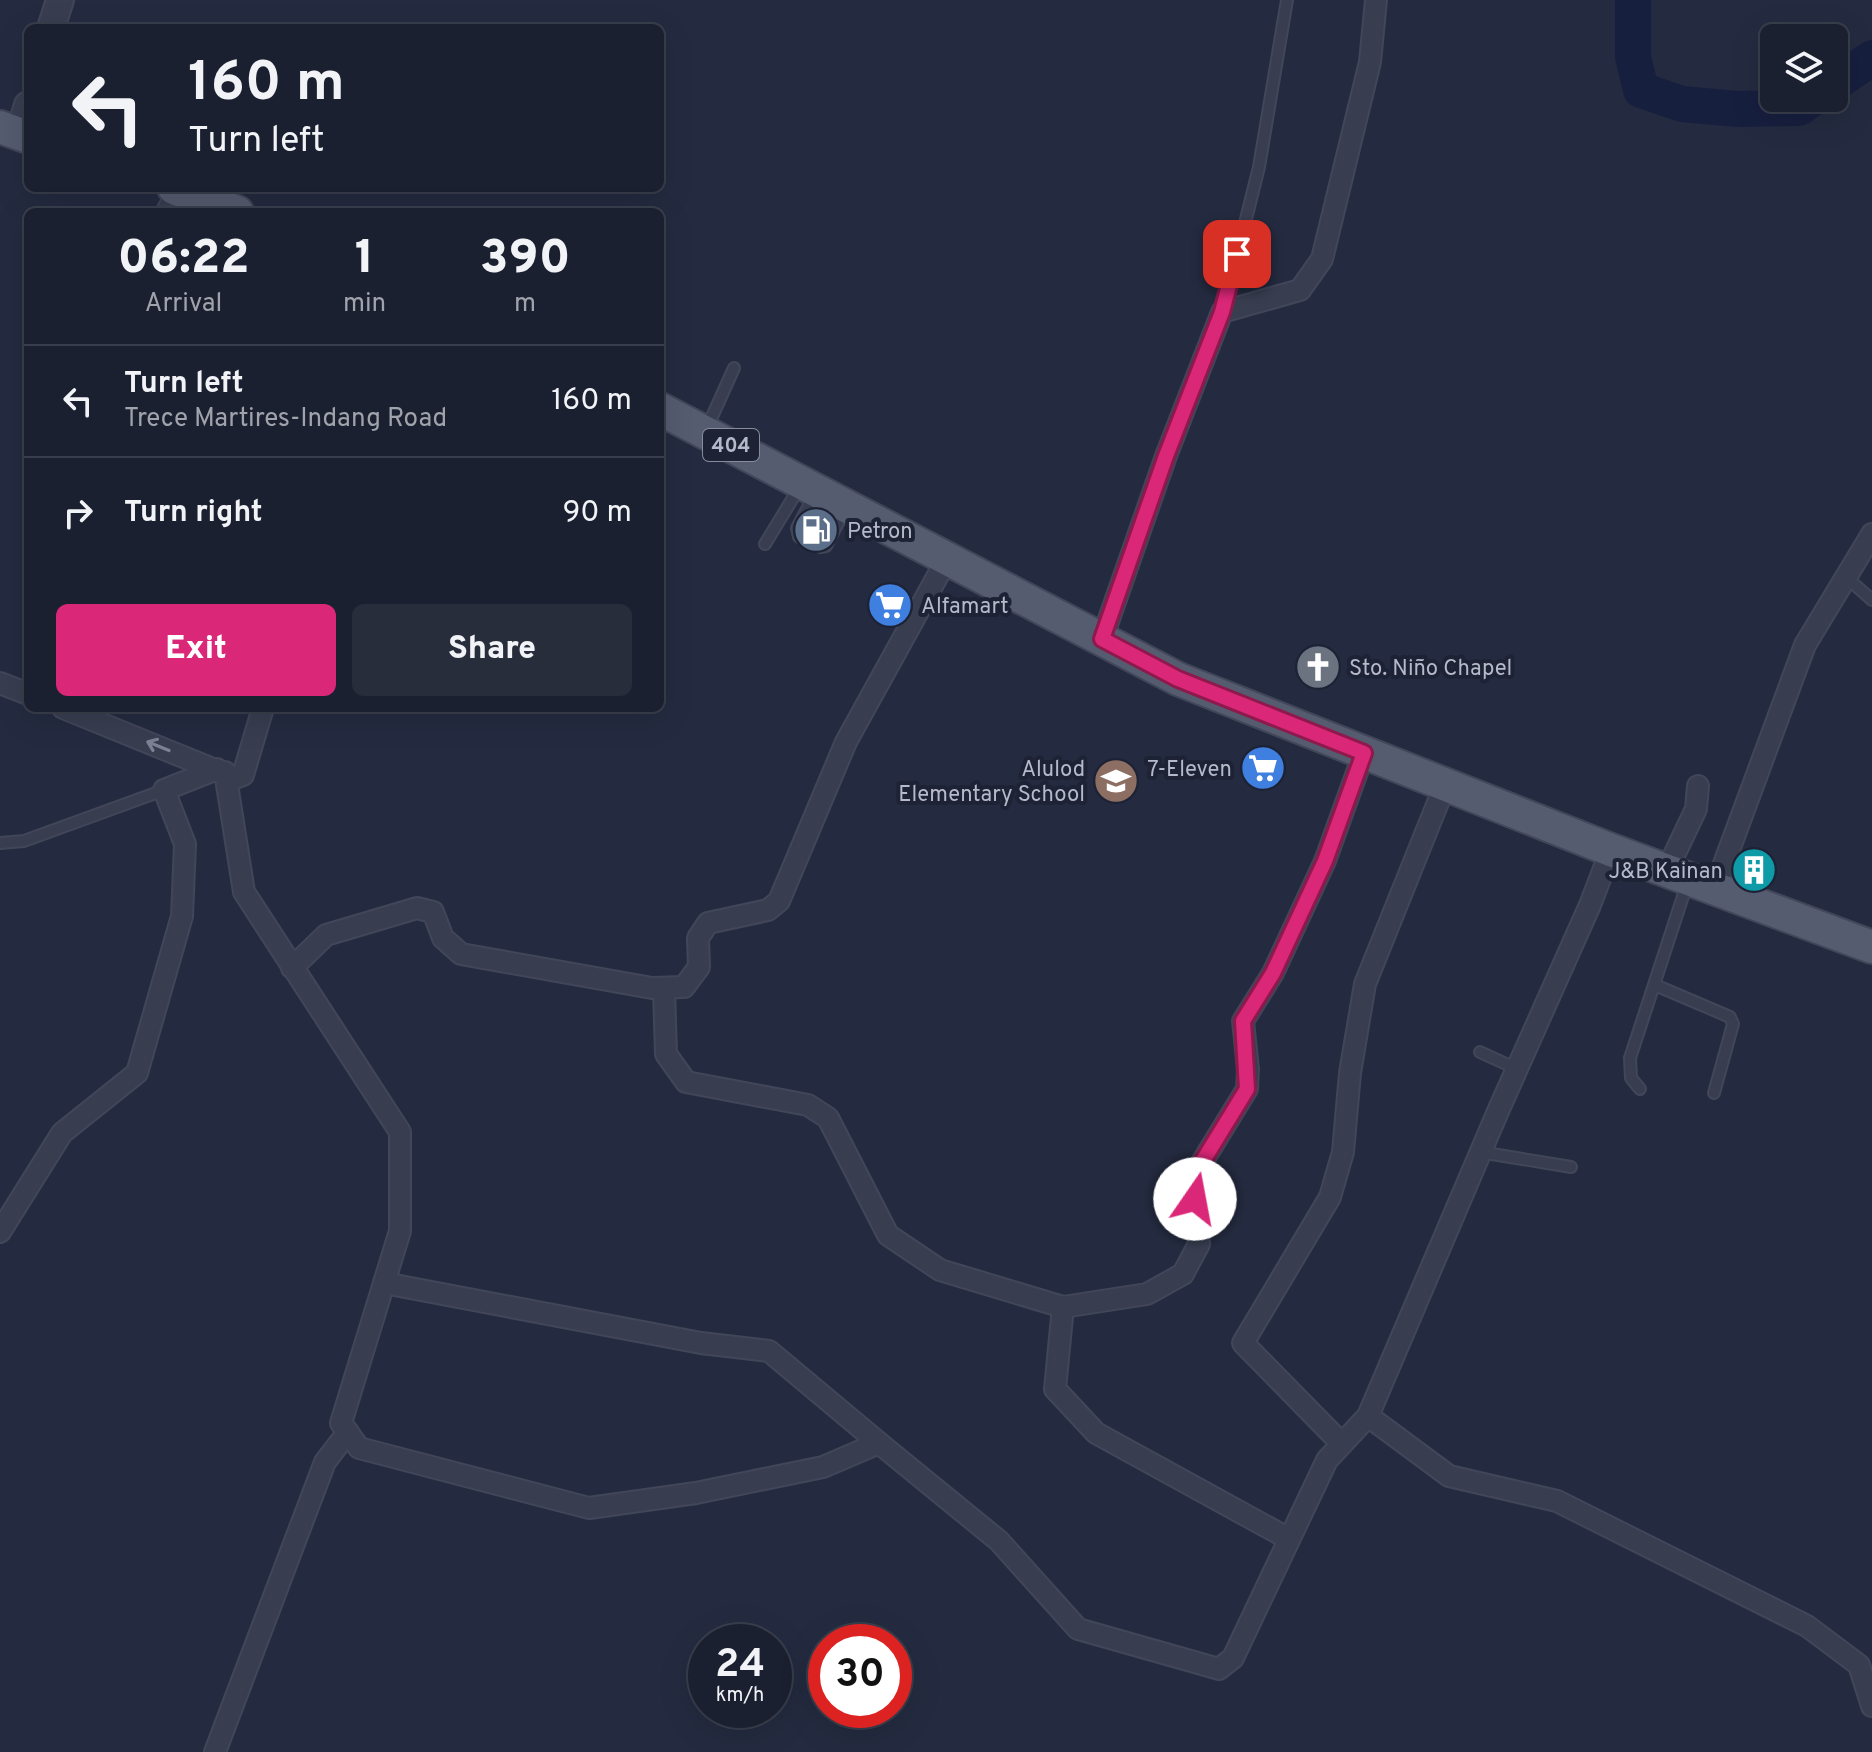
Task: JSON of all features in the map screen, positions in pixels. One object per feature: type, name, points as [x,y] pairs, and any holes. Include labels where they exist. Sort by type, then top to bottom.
[{"type":"main road","points":[[184,192],[226,208]]},
{"type":"main road","name":"404","points":[[664,411],[1178,679],[1611,850],[1872,947]]},
{"type":"street","points":[[52,24],[60,0]]},
{"type":"street","points":[[1102,639],[1166,456],[1222,312],[1300,290],[1322,259],[1370,62],[1376,0]]},
{"type":"street","points":[[1690,879],[1805,645],[1872,534]]},
{"type":"street","points":[[292,968],[326,935],[417,908],[433,912],[443,938],[461,954],[652,988],[684,987],[699,967],[698,938],[708,923],[768,910],[779,901],[846,742],[947,559]]},
{"type":"street","points":[[0,683],[24,692]]},
{"type":"street","points":[[73,712],[235,778],[243,775],[262,712]]},
{"type":"street","points":[[664,988],[666,1054],[686,1082],[808,1105],[828,1118],[888,1235],[940,1270],[1063,1307],[1147,1294],[1183,1274],[1199,1244],[1195,1199],[1201,1164],[1247,1089],[1243,1021],[1273,973],[1325,861],[1364,753]]},
{"type":"street","points":[[0,1232],[62,1133],[137,1073],[182,916],[185,844],[164,790],[221,771]]},
{"type":"street","points":[[221,771],[244,892],[400,1132],[400,1231],[341,1423],[359,1448],[589,1508],[696,1493],[823,1467],[879,1443]]},
{"type":"street","points":[[1342,1444],[1243,1343],[1330,1197],[1343,1152],[1350,1073],[1365,984],[1445,785]]},
{"type":"street","points":[[1690,879],[1698,786]]},
{"type":"street","points":[[384,1283],[701,1343],[769,1351],[999,1541],[1078,1629],[1219,1669],[1233,1658],[1327,1460],[1368,1416],[1480,1152],[1590,905],[1611,850]]},
{"type":"street","points":[[1063,1307],[1055,1389],[1096,1433],[1289,1539]]},
{"type":"street","points":[[1368,1416],[1449,1476],[1557,1501],[1807,1626],[1859,1665],[1872,1706]]},
{"type":"street","points":[[215,1752],[325,1462],[348,1432]]},
{"type":"lane","points":[[1222,312],[1259,167],[1287,0]]},
{"type":"lane","points":[[705,432],[734,368]]},
{"type":"lane","points":[[809,486],[797,528],[799,537],[820,547],[826,546],[847,506]]},
{"type":"lane","points":[[765,544],[809,486]]},
{"type":"lane","points":[[1846,577],[1872,600]]},
{"type":"lane","points":[[0,843],[24,841],[164,790]]},
{"type":"lane","points":[[1640,1089],[1631,1078],[1630,1058],[1690,879]]},
{"type":"lane","points":[[1655,985],[1730,1017],[1733,1024],[1714,1093]]},
{"type":"lane","points":[[1480,1052],[1517,1069]]},
{"type":"lane","points":[[1480,1152],[1571,1167]]},
{"type":"waterway","points":[[1633,0],[1633,57],[1641,90],[1682,104],[1760,109]]},
{"type":"waterway","points":[[1848,74],[1872,58]]},
{"type":"place","name":"Petron","points":[[816,530]]},
{"type":"place","name":"Alfamart","points":[[890,605]]},
{"type":"place","name":"Sto. Niño Chapel","points":[[1318,667]]},
{"type":"place","name":"7-Eleven","points":[[1263,768]]},
{"type":"place","name":"Alulod Elementary School","points":[[1116,781]]},
{"type":"place","name":"J&B Kainan","points":[[1754,870]]},
{"type":"route","points":[[1195,1199],[1201,1164],[1247,1089],[1243,1021],[1273,973],[1325,861],[1364,753],[1178,679],[1102,639],[1166,456],[1222,312],[1237,254]]}]
